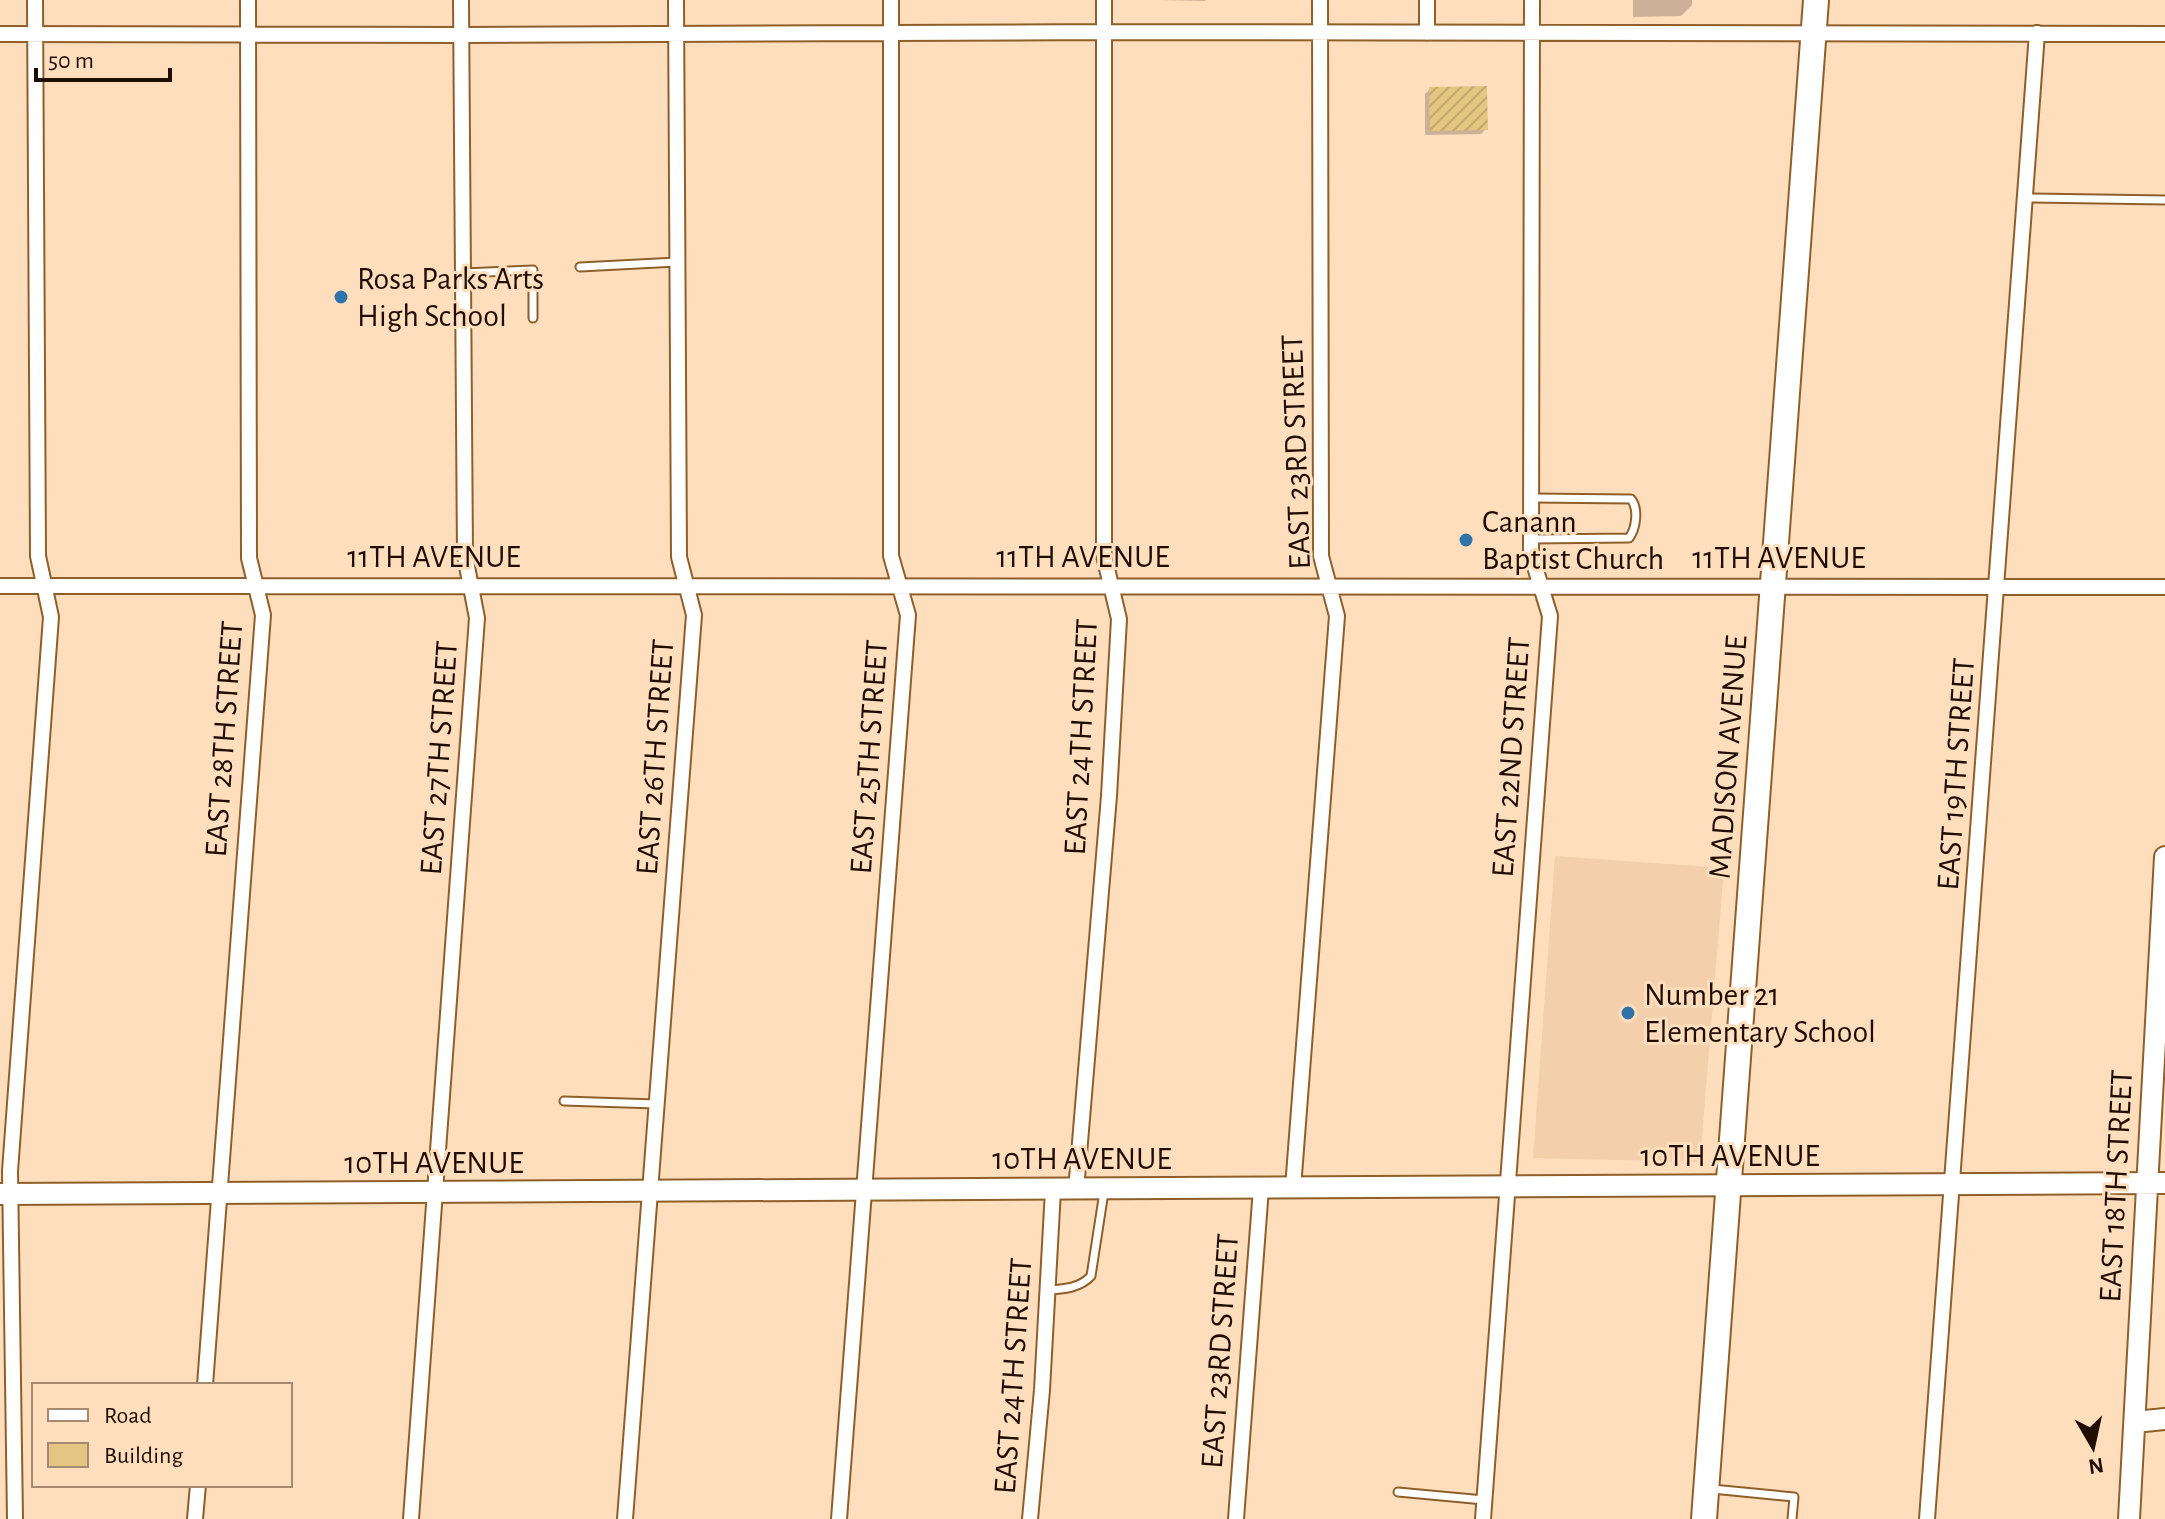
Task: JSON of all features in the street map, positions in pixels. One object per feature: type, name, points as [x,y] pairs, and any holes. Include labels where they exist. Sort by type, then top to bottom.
[{"type":"main road","name":"MADISON AVENUE","points":[[1704,1519],[1816,0]]},
{"type":"main road","name":"EAST 18TH STREET","points":[[2129,1519],[2156,1183],[2165,857]]},
{"type":"main road","name":"10TH AVENUE","points":[[5,1194],[2156,1183]]},
{"type":"main road","points":[[2135,1422],[2165,1419]]},
{"type":"street","points":[[15,1519],[5,1194],[10,1171],[51,617],[38,556],[35,0]]},
{"type":"street","name":"EAST 28TH STREET","points":[[205,1383],[263,615],[249,558],[248,0]]},
{"type":"street","name":"EAST 27TH STREET","points":[[411,1519],[477,618],[465,556],[461,0]]},
{"type":"street","name":"EAST 26TH STREET","points":[[625,1519],[694,615],[679,557],[676,0]]},
{"type":"street","name":"EAST 25TH STREET","points":[[839,1519],[908,615],[891,556],[891,0]]},
{"type":"street","name":"EAST 24TH STREET","points":[[1076,1190],[1109,796],[1119,619],[1104,556],[1104,0]]},
{"type":"street","name":"EAST 23RD STREET","points":[[1293,1188],[1337,616],[1321,556],[1320,0]]},
{"type":"street","points":[[1427,0],[1427,33]]},
{"type":"street","name":"EAST 22ND STREET","points":[[1483,1519],[1550,616],[1531,554],[1532,0]]},
{"type":"street","name":"EAST 19TH STREET","points":[[1927,1519],[2037,33]]},
{"type":"street","points":[[0,34],[2165,34]]},
{"type":"street","name":"11TH AVENUE","points":[[0,586],[2165,587]]},
{"type":"street","name":"EAST 23RD STREET","points":[[1236,1519],[1261,1188]]},
{"type":"street","name":"EAST 24TH STREET","points":[[1030,1519],[1053,1190]]},
{"type":"street","points":[[195,1519],[198,1487]]},
{"type":"lane","points":[[2026,198],[2165,200]]},
{"type":"lane","points":[[580,267],[677,262]]},
{"type":"lane","points":[[463,273],[533,270],[533,318]]},
{"type":"lane","points":[[1532,498],[1631,499],[1636,510],[1629,538],[1532,539]]},
{"type":"lane","points":[[564,1101],[656,1104]]},
{"type":"lane","points":[[1048,1290],[1068,1289],[1091,1276],[1104,1190]]},
{"type":"lane","points":[[1706,1489],[1794,1497],[1792,1519]]},
{"type":"lane","points":[[1398,1492],[1484,1500]]},
{"type":"shaded area","name":"Number 21 Elementary School","points":[[1555,856],[1724,868],[1700,1162],[1533,1158]]},
{"type":"building","points":[[1487,86],[1488,130],[1430,131],[1429,87]]},
{"type":"place","name":"Rosa Parks Arts High School","points":[[341,297]]},
{"type":"place","name":"Canann Baptist Church","points":[[1466,540]]},
{"type":"place","name":"Number 21 Elementary School","points":[[1628,1013]]}]
